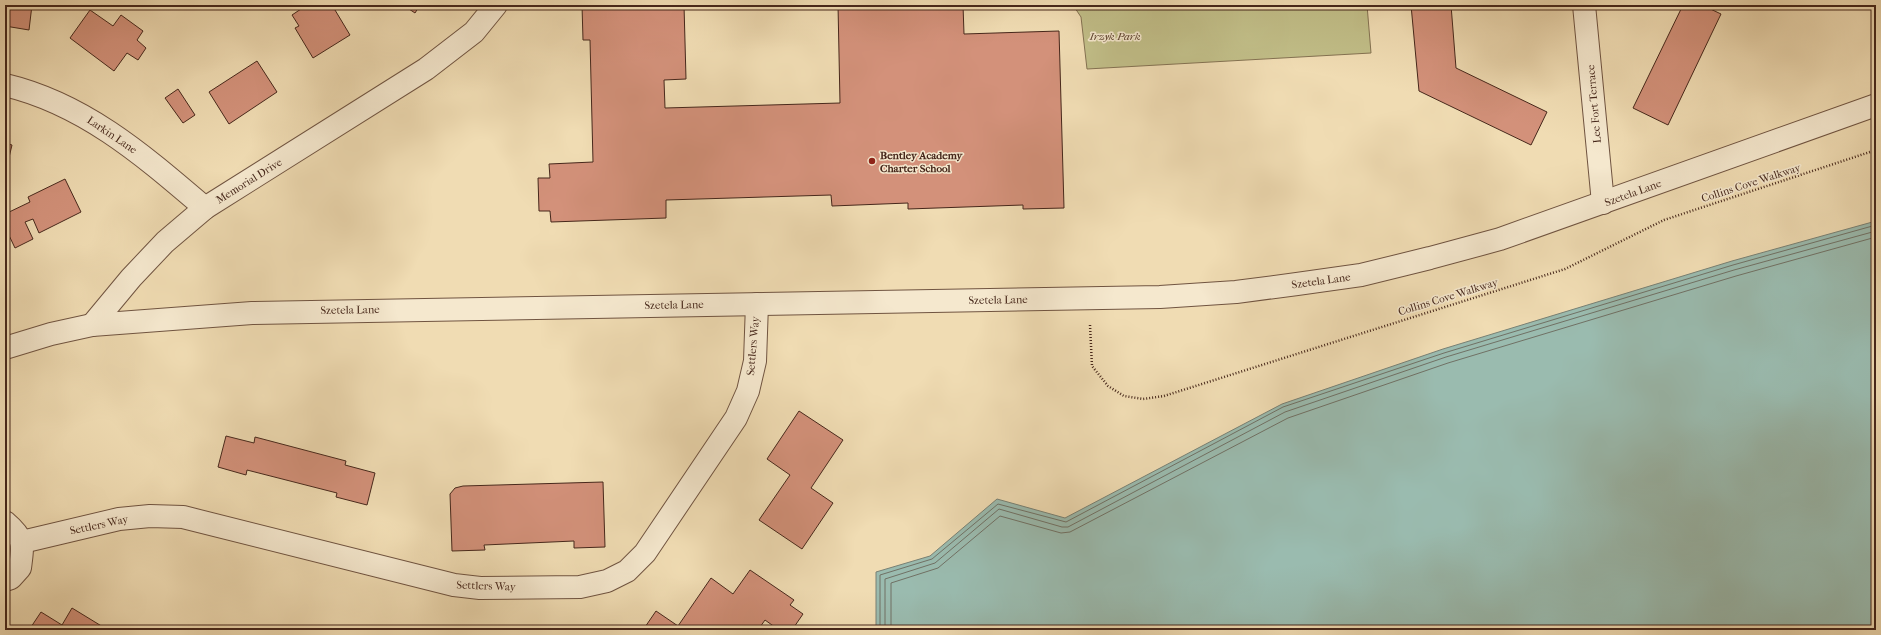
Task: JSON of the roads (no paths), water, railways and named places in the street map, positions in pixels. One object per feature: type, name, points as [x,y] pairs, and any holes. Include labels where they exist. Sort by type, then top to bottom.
[{"type":"street","name":"Memorial Drive","points":[[92,325],[136,273],[165,242],[205,208],[426,69],[474,32],[496,5]]},
{"type":"street","name":"Lee Fort Terrace","points":[[1584,5],[1603,203]]},
{"type":"street","name":"Larkin Lane","points":[[5,85],[21,89],[68,107],[108,130],[152,163],[205,208]]},
{"type":"street","name":"Szetela Lane","points":[[92,325],[252,313],[1160,297],[1236,292],[1361,275],[1500,239],[1876,105]]},
{"type":"street","name":"Settlers Way","points":[[22,542],[119,519],[150,516],[183,517],[454,585],[480,588],[580,587],[607,582],[627,571],[645,553],[736,418],[748,391],[754,361],[757,304]]},
{"type":"street","points":[[5,348],[51,334],[92,325]]},
{"type":"street","points":[[5,522],[18,534],[22,542],[20,568],[11,578],[5,580]]},
{"type":"water","points":[[1876,221],[1876,630],[876,630],[876,572],[930,556],[997,499],[1065,518],[1282,404],[1443,349],[1732,261]]},
{"type":"place","name":"Bentley Academy Charter School","points":[[872,161]]},
{"type":"park label","name":"Irzyk Park","points":[[1115,36]]}]
